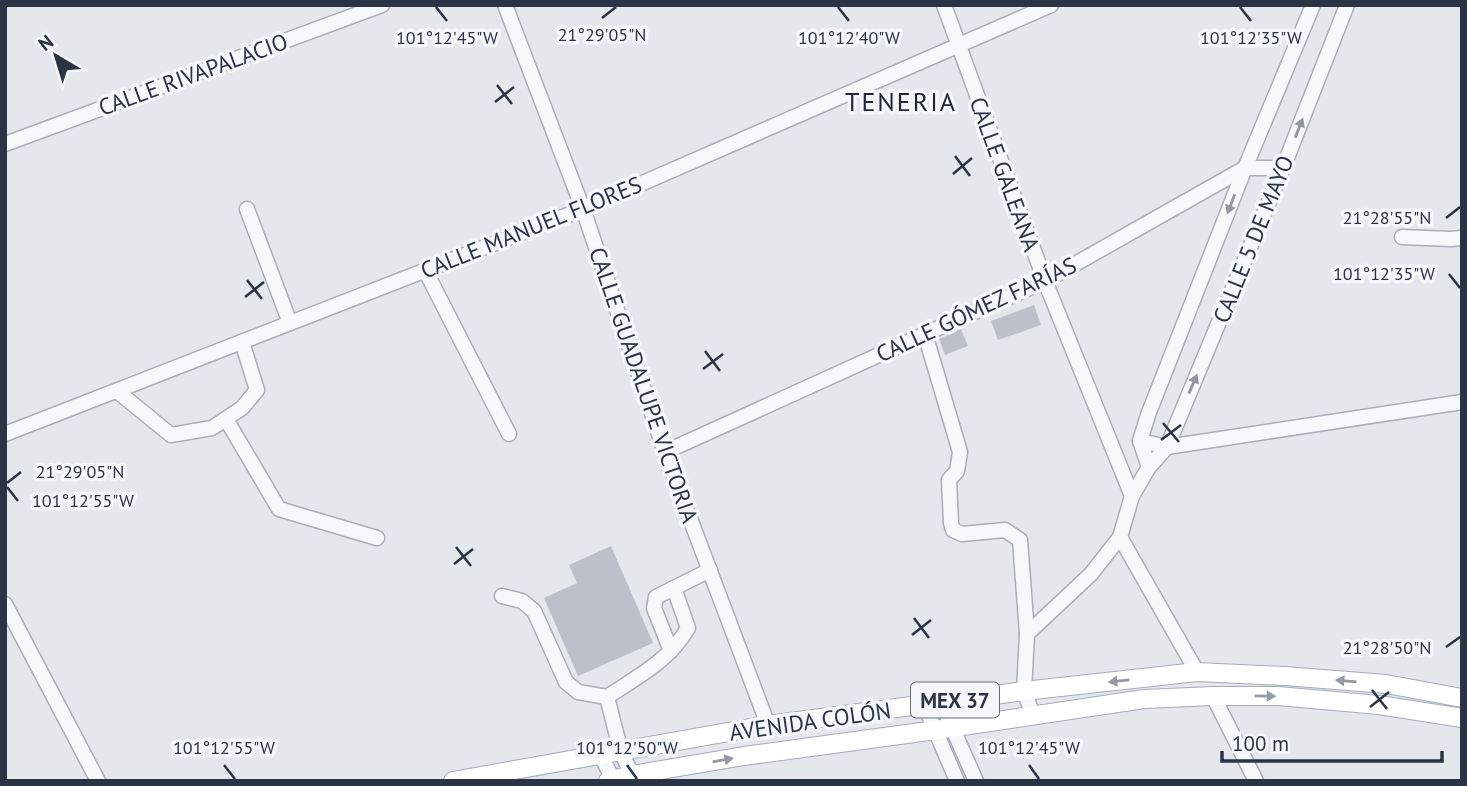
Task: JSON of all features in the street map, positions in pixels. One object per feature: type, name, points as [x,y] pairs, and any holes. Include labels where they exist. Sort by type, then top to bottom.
[{"type":"main road","name":"AVENIDA COLÓN","points":[[453,781],[768,725],[1024,691],[1197,672],[1387,684],[1462,698]]},
{"type":"main road","name":"AVENIDA COLÓN","points":[[612,780],[744,756],[1144,699],[1213,695],[1278,696],[1379,705],[1462,718]]},
{"type":"street","name":"CALLE RIVAPALACIO","points":[[5,144],[382,5]]},
{"type":"street","name":"CALLE GUADALUPE VICTORIA","points":[[505,5],[583,209],[665,452],[768,725]]},
{"type":"street","name":"CALLE GALEANA","points":[[944,5],[1045,281],[1132,496]]},
{"type":"street","name":"CALLE MANUEL FLORES","points":[[5,434],[583,209],[1051,5]]},
{"type":"street","name":"CALLE 5 DE MAYO","points":[[1140,441],[1245,168],[1313,5]]},
{"type":"street","name":"CALLE 5 DE MAYO","points":[[1027,634],[1091,574],[1120,537],[1132,496],[1149,467],[1167,447],[1283,168],[1347,5]]},
{"type":"street","name":"CALLE GÓMEZ FARÍAS","points":[[665,452],[1045,281],[1245,168],[1283,168]]},
{"type":"street","points":[[247,209],[290,323]]},
{"type":"street","points":[[1402,237],[1450,240],[1462,238]]},
{"type":"street","points":[[425,270],[509,434]]},
{"type":"street","points":[[925,334],[960,452],[957,471],[949,480],[953,530],[962,534],[1005,530],[1020,540],[1027,634],[1024,691],[1032,715]]},
{"type":"street","points":[[117,391],[171,435],[212,428],[242,408],[257,390],[242,342]]},
{"type":"street","points":[[1140,441],[1167,447],[1462,402]]},
{"type":"street","points":[[226,419],[279,509],[377,538]]},
{"type":"street","points":[[1140,441],[1149,467]]},
{"type":"street","points":[[1120,537],[1197,672]]},
{"type":"street","points":[[671,651],[654,608],[656,597],[709,570]]},
{"type":"street","points":[[502,596],[522,601],[534,611],[566,682],[578,692],[607,697],[662,660],[680,642],[688,628],[674,588]]},
{"type":"street","points":[[5,604],[98,781]]},
{"type":"street","points":[[1213,695],[1256,781]]},
{"type":"street","points":[[607,697],[621,752],[634,778]]},
{"type":"street","points":[[933,703],[944,729],[976,781]]},
{"type":"street","points":[[944,729],[957,781]]},
{"type":"street","points":[[600,754],[612,780]]},
{"type":"building","points":[[1034,305],[1041,325],[998,340],[991,321]]},
{"type":"building","points":[[961,329],[968,346],[945,355],[939,339]]},
{"type":"building","points":[[611,546],[653,643],[578,676],[544,598],[577,583],[569,565]]},
{"type":"district","name":"TENERIA","points":[[901,101]]}]
